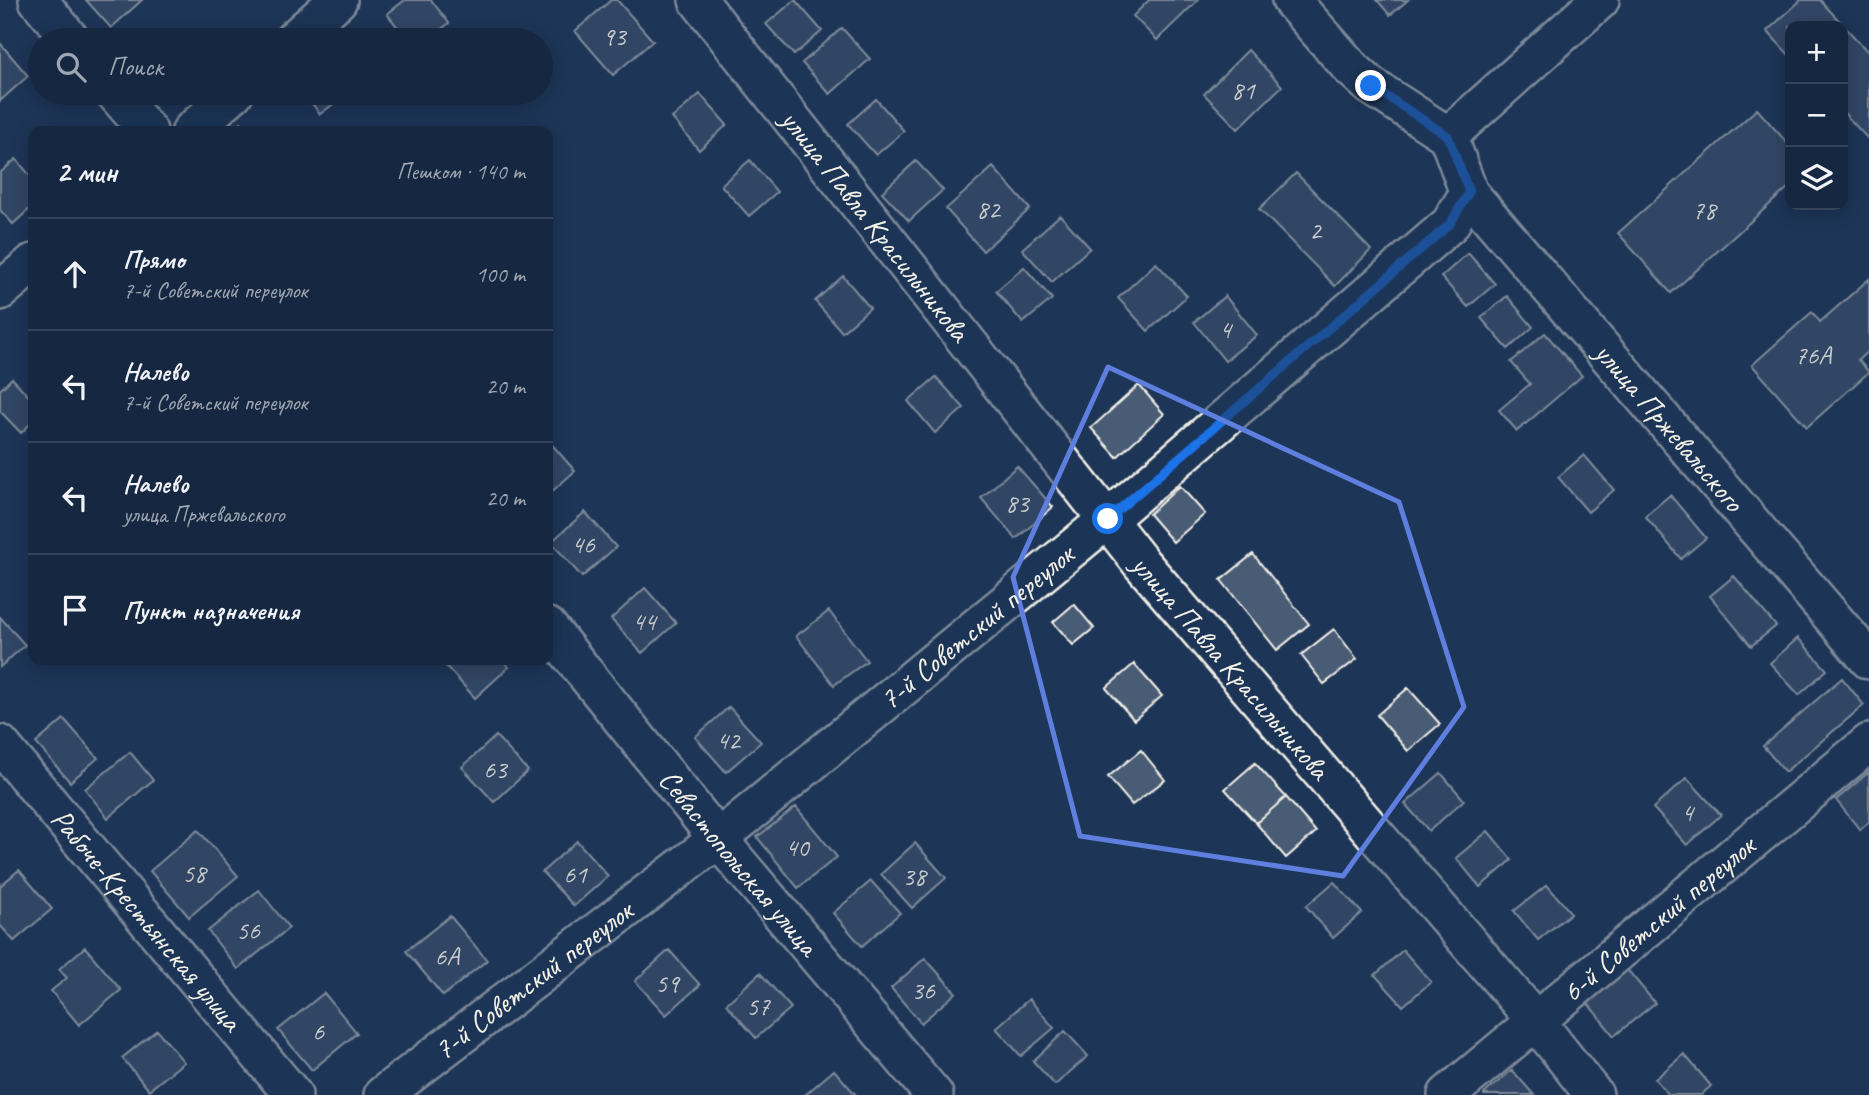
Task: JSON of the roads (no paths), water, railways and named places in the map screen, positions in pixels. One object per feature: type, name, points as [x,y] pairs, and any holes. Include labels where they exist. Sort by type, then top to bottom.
[{"type":"street","points":[[38,0],[61,28]]},
{"type":"street","points":[[306,28],[338,0]]},
{"type":"street","name":"улица Павла Красильникова","points":[[698,0],[1151,574],[1536,1021],[1594,1095]]},
{"type":"street","points":[[1291,0],[1350,68],[1371,86],[1448,136],[1469,192]]},
{"type":"street","points":[[1448,136],[1600,0]]},
{"type":"street","points":[[126,105],[144,126]]},
{"type":"street","points":[[197,126],[220,105]]},
{"type":"street","name":"7-й Советский переулок","points":[[383,1095],[718,839],[1108,519],[1450,224],[1469,192]]},
{"type":"street","name":"улица Пржевальского","points":[[1469,192],[1869,660]]},
{"type":"street","points":[[0,291],[28,267]]},
{"type":"street","name":"Севастопольская улица","points":[[553,633],[718,839],[934,1095]]},
{"type":"street","name":"6-й Советский переулок","points":[[1447,1095],[1869,743]]},
{"type":"street","name":"Рабоче-Крестьянская улица","points":[[0,744],[293,1095]]}]
